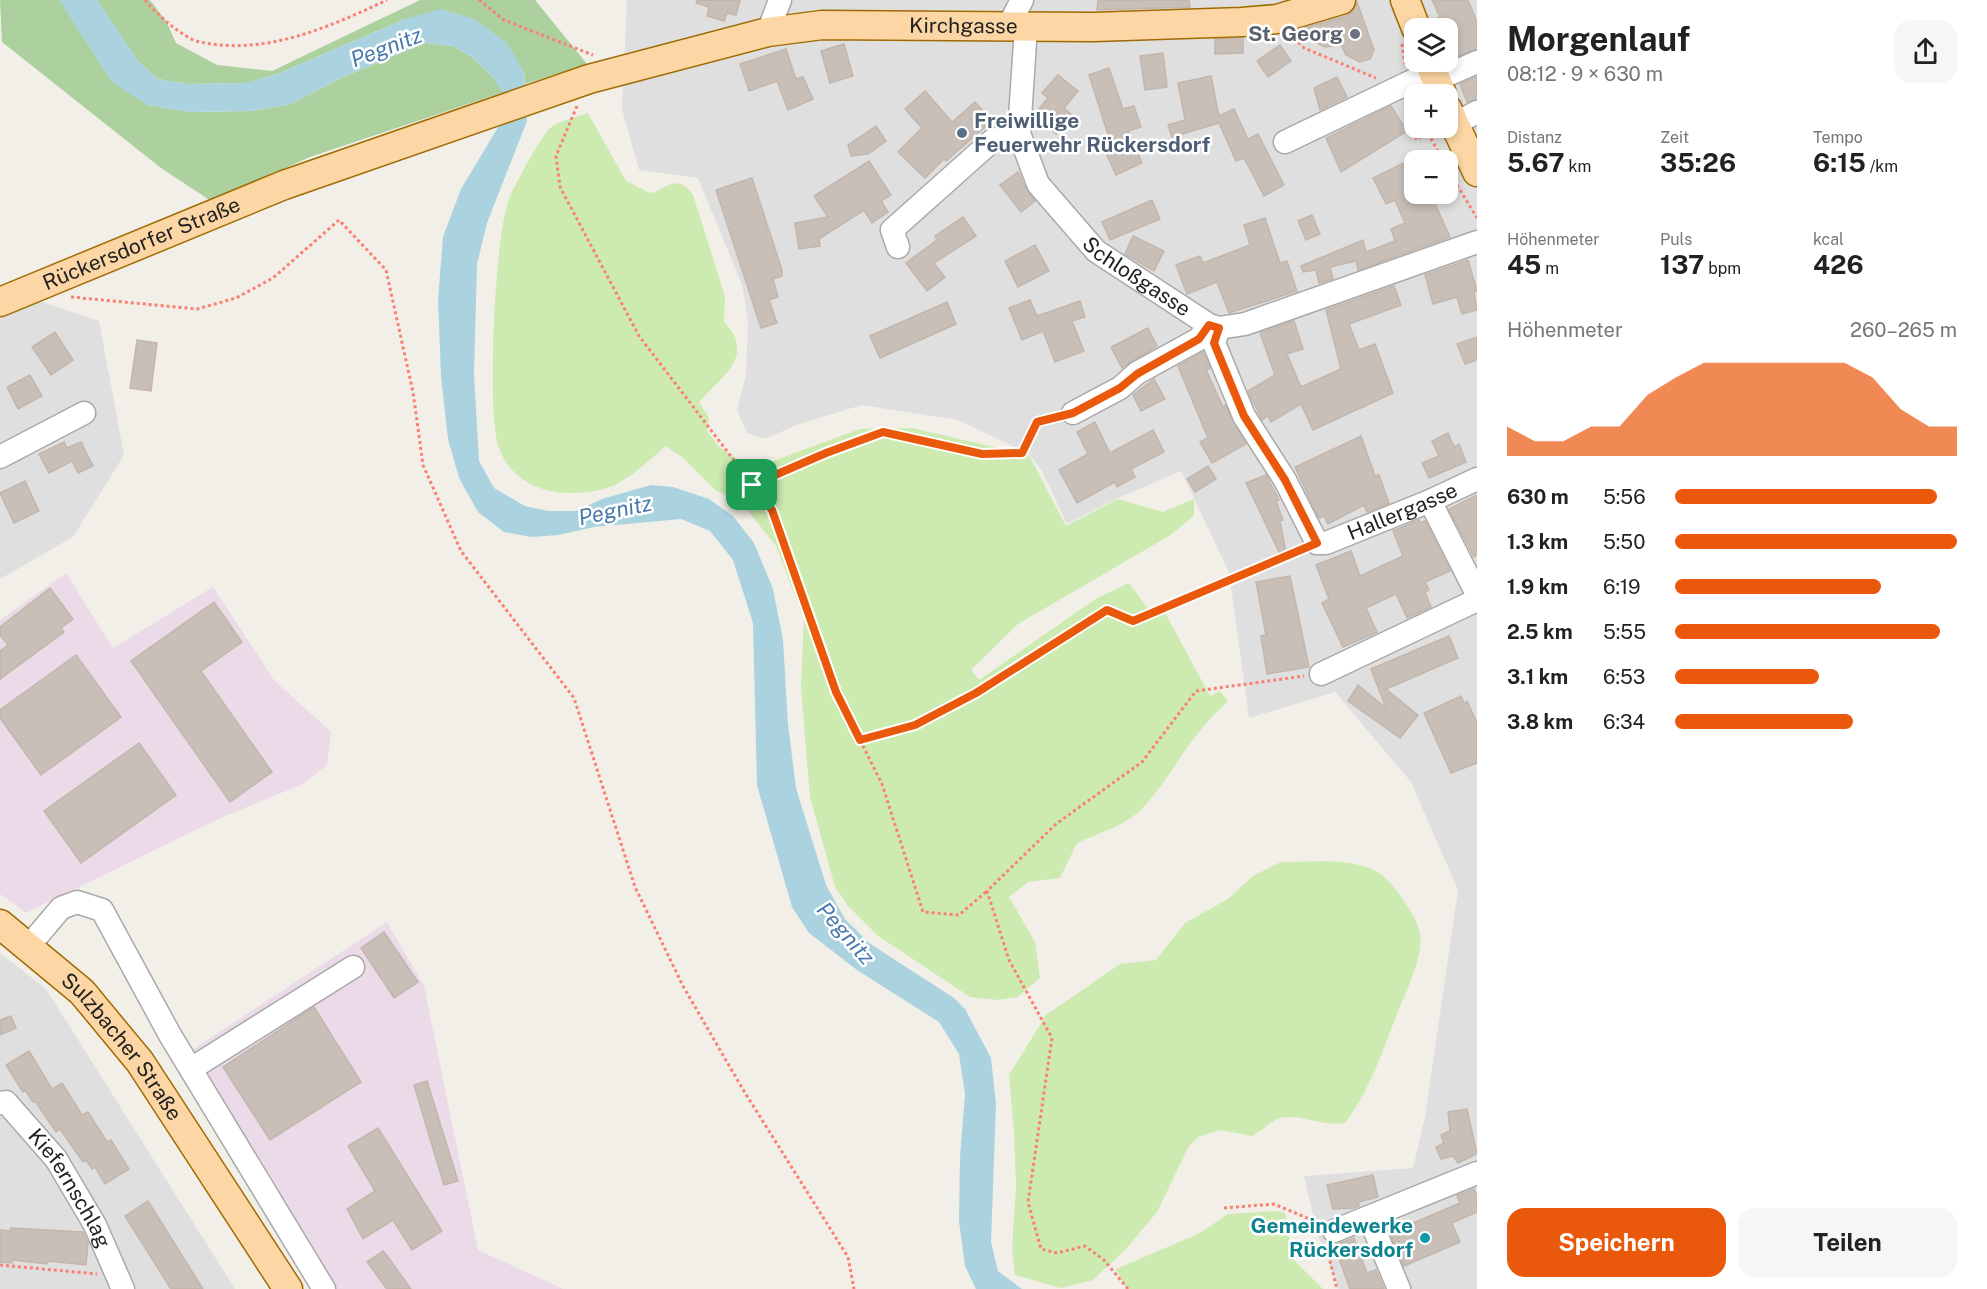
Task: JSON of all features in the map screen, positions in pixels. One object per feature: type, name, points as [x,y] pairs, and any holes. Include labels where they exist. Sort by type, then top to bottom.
[{"type":"main road","name":"Kirchgasse","points":[[330,169],[589,79],[768,32],[822,25],[1019,18],[1106,27],[1278,10],[1341,0]]},
{"type":"main road","points":[[1405,0],[1412,18]]},
{"type":"main road","points":[[1458,134],[1477,172]]},
{"type":"main road","name":"Rückersdorfer Straße","points":[[0,302],[284,185],[330,169]]},
{"type":"main road","name":"Sulzbacher Straße","points":[[0,924],[82,992],[112,1026],[140,1062],[288,1289]]},
{"type":"street","points":[[768,32],[780,0]]},
{"type":"street","name":"Schloßgasse","points":[[1019,18],[1019,133],[1038,184],[1096,251],[1214,327]]},
{"type":"street","points":[[1410,84],[1477,62]]},
{"type":"street","points":[[1285,142],[1404,86]]},
{"type":"street","points":[[898,247],[892,230],[993,140],[1019,133]]},
{"type":"street","points":[[1073,413],[1120,388],[1137,374],[1199,339],[1214,327],[1245,324],[1286,311],[1477,242]]},
{"type":"street","points":[[1214,327],[1214,343],[1244,416],[1285,480],[1317,543]]},
{"type":"street","points":[[0,458],[84,414]]},
{"type":"street","name":"Hallergasse","points":[[1317,543],[1326,543],[1430,501],[1477,479]]},
{"type":"street","points":[[1430,501],[1477,594]]},
{"type":"street","points":[[1321,674],[1477,600]]},
{"type":"street","points":[[28,947],[61,908],[77,902],[102,910],[190,1069],[324,1289]]},
{"type":"street","points":[[190,1069],[353,966]]},
{"type":"street","name":"Kiefernschlag","points":[[0,1103],[6,1102],[56,1159],[95,1225],[120,1282]]},
{"type":"street","points":[[1330,1239],[1369,1217],[1477,1173]]},
{"type":"street","points":[[1369,1217],[1399,1289]]},
{"type":"path","points":[[145,0],[155,13],[197,42],[234,44],[287,41],[387,0]]},
{"type":"path","points":[[479,0],[504,20],[560,44],[631,68]]},
{"type":"path","points":[[1278,10],[1304,48],[1386,82],[1404,85]]},
{"type":"path","points":[[589,79],[556,156],[560,186],[639,336],[772,510],[836,692],[882,784],[923,912],[959,915],[1056,824],[1142,762],[1196,691],[1321,674]]},
{"type":"path","points":[[1458,185],[1477,218]]},
{"type":"path","points":[[60,295],[117,303],[197,309],[237,298],[273,278],[339,220],[386,270],[413,392],[423,465],[461,551],[574,698],[635,887],[683,986],[742,1088],[848,1257],[854,1289]]},
{"type":"path","points":[[752,485],[826,453],[883,432],[982,454],[1022,453],[1037,422],[1073,413]]},
{"type":"path","points":[[860,740],[915,725],[976,693],[1107,610],[1133,621],[1317,543]]},
{"type":"path","points":[[987,891],[1009,960],[1052,1038],[1028,1202],[1041,1249],[1057,1253],[1085,1246],[1104,1260],[1128,1289]]},
{"type":"path","points":[[1224,1208],[1250,1204],[1274,1204],[1330,1239],[1337,1289]]},
{"type":"path","points":[[0,1265],[120,1282]]},
{"type":"shaded area","points":[[627,0],[1477,0],[1477,1289],[1339,1289],[1318,1236],[1304,1176],[1413,1168],[1425,1117],[1458,890],[1411,782],[1335,692],[1249,718],[1229,572],[1181,471],[1118,498],[1067,524],[1042,471],[1029,454],[958,420],[862,405],[799,424],[765,439],[747,433],[737,410],[746,375],[748,321],[742,285],[698,178],[639,170],[622,109]]},
{"type":"shaded area","points":[[36,300],[99,321],[124,455],[73,537],[0,579],[0,316]]},
{"type":"shaded area","points":[[66,573],[113,648],[213,587],[274,680],[331,732],[327,765],[303,784],[218,819],[26,913],[0,894],[0,620]]},
{"type":"shaded area","points":[[387,922],[424,986],[478,1250],[563,1289],[328,1289],[183,1056]]},
{"type":"shaded area","points":[[0,953],[46,989],[235,1289],[0,1289]]},
{"type":"green space","points":[[0,0],[59,0],[147,105],[190,112],[251,111],[291,104],[339,79],[425,43],[453,46],[472,57],[493,77],[504,92],[310,157],[211,201],[161,168],[2,42]]},
{"type":"green space","points":[[97,0],[150,0],[166,21],[176,43],[217,65],[272,71],[420,0],[535,0],[587,64],[525,84],[524,71],[405,19],[280,73],[247,83],[187,84],[158,79],[138,61]]},
{"type":"green space","points":[[588,113],[626,181],[650,193],[672,184],[682,184],[693,195],[725,296],[724,322],[733,334],[737,345],[732,365],[699,402],[709,418],[707,431],[719,447],[751,469],[860,429],[912,428],[1029,455],[1066,526],[1118,499],[1163,512],[1194,499],[1194,516],[1169,536],[1018,624],[971,670],[979,680],[1097,598],[1129,583],[1149,610],[1162,607],[1210,696],[1220,691],[1228,702],[1204,726],[1142,809],[1120,824],[1077,843],[1060,878],[1028,882],[1009,897],[1035,942],[1040,978],[1018,997],[997,1000],[970,997],[878,936],[848,906],[835,887],[810,797],[801,688],[804,619],[776,546],[741,502],[715,490],[683,458],[666,446],[622,481],[607,488],[575,493],[543,489],[529,483],[517,475],[499,448],[493,400],[494,324],[500,248],[509,199],[546,132],[563,121]]},
{"type":"green space","points":[[1281,862],[1342,862],[1376,871],[1396,889],[1418,926],[1420,943],[1414,974],[1375,1069],[1354,1110],[1345,1123],[1337,1124],[1287,1117],[1276,1119],[1252,1136],[1220,1130],[1198,1137],[1189,1146],[1157,1212],[1126,1249],[1093,1280],[1061,1288],[1015,1275],[1012,1248],[1016,1185],[1009,1075],[1046,1015],[1120,964],[1156,960],[1185,923],[1228,899],[1253,876]]},
{"type":"green space","points":[[1278,1211],[1285,1213],[1293,1259],[1323,1289],[1126,1289],[1116,1269],[1200,1233],[1228,1214]]},
{"type":"water","name":"Pegnitz","points":[[59,0],[97,0],[138,61],[158,79],[187,84],[246,83],[280,73],[405,19],[441,9],[474,19],[506,42],[524,71],[527,121],[487,223],[477,264],[474,374],[479,461],[494,488],[525,506],[548,511],[576,511],[602,499],[651,485],[673,487],[709,499],[733,516],[754,543],[773,589],[783,640],[788,724],[796,788],[826,885],[845,919],[869,943],[954,998],[965,1009],[991,1058],[996,1104],[991,1242],[998,1271],[1022,1289],[976,1289],[965,1266],[959,1221],[960,1157],[965,1094],[959,1054],[939,1022],[857,970],[809,933],[792,907],[757,785],[753,623],[733,560],[710,531],[681,519],[594,527],[558,535],[532,537],[504,532],[478,512],[459,478],[448,439],[441,376],[438,300],[443,237],[461,189],[500,124],[505,97],[493,77],[472,57],[453,46],[425,43],[339,79],[291,104],[251,111],[190,112],[147,105],[112,82]]},
{"type":"building","points":[[697,0],[740,0],[736,15],[727,13],[724,21],[707,16],[709,7],[696,3]]},
{"type":"building","points":[[1098,0],[1189,0],[1190,7],[1097,10]]},
{"type":"building","points":[[1432,0],[1468,0],[1477,22],[1477,49],[1458,56],[1458,18],[1437,18],[1440,17]]},
{"type":"building","points":[[1357,2],[1374,50],[1370,59],[1360,62],[1346,55],[1341,45],[1325,47],[1306,38],[1304,28],[1346,16],[1353,11]]},
{"type":"building","points":[[1243,38],[1243,53],[1215,54],[1215,39]]},
{"type":"building","points":[[844,44],[853,76],[830,83],[821,51]]},
{"type":"building","points":[[1280,45],[1291,61],[1268,77],[1257,61]]},
{"type":"building","points":[[786,49],[796,79],[803,77],[813,99],[788,110],[777,81],[749,91],[740,64]]},
{"type":"building","points":[[1163,53],[1167,87],[1145,90],[1140,56]]},
{"type":"building","points":[[1109,68],[1123,109],[1134,106],[1141,127],[1128,131],[1142,163],[1116,175],[1099,138],[1113,150],[1089,75]]},
{"type":"building","points":[[1058,75],[1078,91],[1064,108],[1072,115],[1056,134],[1034,115],[1048,98],[1042,93]]},
{"type":"building","points":[[1211,76],[1219,116],[1234,109],[1248,139],[1258,134],[1284,185],[1264,196],[1244,158],[1236,161],[1219,123],[1172,137],[1168,125],[1185,120],[1178,83]]},
{"type":"building","points":[[1337,77],[1347,97],[1320,110],[1314,88]]},
{"type":"building","points":[[1477,77],[1477,99],[1467,102],[1460,84]]},
{"type":"building","points":[[925,91],[952,122],[975,102],[992,121],[946,161],[944,159],[925,178],[898,152],[922,128],[905,109]]},
{"type":"building","points":[[1391,106],[1404,126],[1404,133],[1341,172],[1326,138]]},
{"type":"building","points":[[876,126],[886,141],[868,154],[851,156],[848,145]]},
{"type":"building","points":[[869,161],[891,195],[881,201],[888,212],[872,223],[864,210],[819,239],[820,246],[799,249],[795,223],[828,217],[814,196]]},
{"type":"building","points":[[1404,163],[1404,204],[1435,204],[1450,237],[1358,270],[1356,261],[1330,267],[1333,279],[1319,283],[1316,270],[1303,272],[1301,266],[1363,240],[1366,252],[1395,241],[1391,229],[1405,223],[1395,200],[1386,204],[1373,178]]},
{"type":"building","points":[[1018,172],[1035,201],[1021,212],[1000,185]]},
{"type":"building","points":[[752,178],[782,270],[782,276],[773,279],[778,297],[769,300],[777,323],[761,328],[716,190]]},
{"type":"building","points":[[1152,200],[1160,219],[1110,240],[1102,222]]},
{"type":"building","points":[[1312,215],[1320,234],[1306,240],[1298,221]]},
{"type":"building","points":[[963,217],[976,236],[934,263],[945,277],[927,291],[906,263],[937,240],[935,236]]},
{"type":"building","points":[[1265,218],[1280,263],[1287,261],[1297,291],[1229,313],[1217,282],[1187,294],[1176,265],[1200,256],[1203,263],[1250,245],[1244,225]]},
{"type":"building","points":[[1133,236],[1164,251],[1154,271],[1125,254]]},
{"type":"building","points":[[1035,245],[1049,271],[1018,287],[1005,261]]},
{"type":"building","points":[[1468,260],[1477,291],[1474,292],[1477,310],[1462,314],[1457,297],[1433,304],[1425,275]]},
{"type":"building","points":[[1394,286],[1401,305],[1349,324],[1359,350],[1375,344],[1393,393],[1313,430],[1301,404],[1271,422],[1268,416],[1262,420],[1248,391],[1275,375],[1260,333],[1294,321],[1303,349],[1287,354],[1301,387],[1341,369],[1326,310]]},
{"type":"building","points":[[1030,300],[1037,316],[1080,301],[1085,317],[1072,321],[1084,351],[1055,362],[1043,331],[1022,340],[1009,308]]},
{"type":"building","points":[[947,302],[956,324],[880,358],[870,336]]},
{"type":"building","points":[[1148,328],[1157,346],[1122,368],[1111,347]]},
{"type":"building","points":[[55,332],[73,360],[51,375],[32,347]]},
{"type":"building","points":[[1477,337],[1477,360],[1465,364],[1457,344]]},
{"type":"building","points":[[137,340],[157,343],[151,391],[130,388]]},
{"type":"building","points":[[1203,352],[1210,368],[1206,370],[1223,407],[1225,405],[1246,444],[1212,463],[1200,442],[1208,438],[1178,366]]},
{"type":"building","points":[[30,375],[42,396],[18,409],[7,387]]},
{"type":"building","points":[[1154,379],[1165,399],[1141,411],[1133,395]]},
{"type":"building","points":[[1095,422],[1110,453],[1153,430],[1164,452],[1131,469],[1135,477],[1117,487],[1115,482],[1077,503],[1059,470],[1088,454],[1077,432]]},
{"type":"building","points":[[1448,433],[1454,447],[1459,444],[1466,462],[1429,478],[1422,463],[1439,456],[1432,441]]},
{"type":"building","points":[[1361,436],[1375,476],[1379,475],[1389,503],[1367,512],[1364,505],[1328,524],[1324,516],[1319,518],[1295,467]]},
{"type":"building","points":[[64,442],[67,448],[81,442],[93,466],[78,473],[72,461],[49,473],[39,454]]},
{"type":"building","points":[[1208,466],[1216,479],[1195,492],[1187,479]]},
{"type":"building","points":[[1266,475],[1279,500],[1276,501],[1283,520],[1280,521],[1287,558],[1283,560],[1246,483]]},
{"type":"building","points":[[25,481],[39,511],[14,523],[0,493]]},
{"type":"building","points":[[1477,495],[1477,555],[1474,557],[1449,509]]},
{"type":"building","points":[[1419,520],[1420,523],[1425,521],[1450,571],[1425,582],[1429,590],[1425,592],[1431,607],[1407,618],[1396,594],[1366,608],[1377,632],[1343,647],[1322,603],[1329,599],[1316,565],[1351,551],[1360,576],[1403,556],[1393,531]]},
{"type":"building","points":[[1290,576],[1309,667],[1267,674],[1261,636],[1266,635],[1256,582]]},
{"type":"building","points":[[50,588],[73,619],[61,628],[64,632],[0,679],[0,651],[8,645],[0,635],[0,627]]},
{"type":"building","points":[[214,602],[242,642],[201,671],[272,772],[230,802],[131,661]]},
{"type":"building","points":[[1449,636],[1458,658],[1386,689],[1418,715],[1400,738],[1348,701],[1358,685],[1386,708],[1371,669]]},
{"type":"building","points":[[76,655],[121,717],[41,775],[0,718],[0,710]]},
{"type":"building","points":[[1461,696],[1464,703],[1467,701],[1477,723],[1477,763],[1451,773],[1424,713]]},
{"type":"building","points":[[139,743],[176,795],[81,863],[44,811]]},
{"type":"building","points":[[384,932],[418,982],[394,998],[361,948]]},
{"type":"building","points":[[314,1007],[361,1082],[270,1140],[223,1067]]},
{"type":"building","points":[[11,1016],[16,1028],[0,1035],[0,1020]]},
{"type":"building","points":[[29,1051],[52,1089],[62,1083],[82,1115],[88,1112],[107,1142],[111,1140],[129,1169],[105,1184],[95,1167],[92,1169],[86,1160],[83,1162],[60,1129],[56,1132],[35,1101],[33,1102],[25,1090],[23,1092],[6,1065]]},
{"type":"building","points":[[427,1081],[458,1181],[444,1185],[414,1085]]},
{"type":"building","points":[[1467,1109],[1477,1154],[1458,1163],[1453,1156],[1441,1159],[1436,1147],[1444,1143],[1441,1135],[1450,1131],[1448,1112]]},
{"type":"building","points":[[378,1128],[442,1231],[412,1250],[393,1220],[363,1239],[347,1209],[375,1191],[348,1146]]},
{"type":"building","points":[[1373,1175],[1378,1197],[1358,1202],[1359,1206],[1354,1208],[1333,1209],[1327,1185]]},
{"type":"building","name":"Gemeindewerke Rückersdorf","points":[[1474,1189],[1477,1196],[1477,1212],[1452,1223],[1460,1242],[1404,1266],[1390,1233],[1460,1203],[1457,1196]]},
{"type":"building","points":[[148,1201],[203,1289],[171,1289],[125,1216]]},
{"type":"building","points":[[11,1228],[83,1232],[88,1243],[86,1265],[48,1261],[47,1264],[12,1260],[12,1263],[0,1262],[0,1230],[11,1231]]},
{"type":"building","points":[[1354,1238],[1367,1273],[1376,1270],[1384,1289],[1350,1289],[1334,1245]]},
{"type":"building","points":[[383,1251],[411,1289],[387,1289],[367,1262]]},
{"type":"place","name":"St. Georg","points":[[1355,34]]},
{"type":"place","name":"Freiwillige Feuerwehr Rückersdorf","points":[[962,133]]},
{"type":"place","name":"Gemeindewerke Rückersdorf","points":[[1425,1238]]},
{"type":"route","points":[[1209,325],[1219,328],[1214,343],[1244,416],[1285,480],[1317,543],[1133,621],[1107,610],[976,693],[915,725],[860,740],[836,692],[772,510],[752,485],[826,453],[883,432],[982,454],[1022,453],[1037,422],[1073,413],[1120,388],[1137,374],[1199,339],[1209,325]]}]
